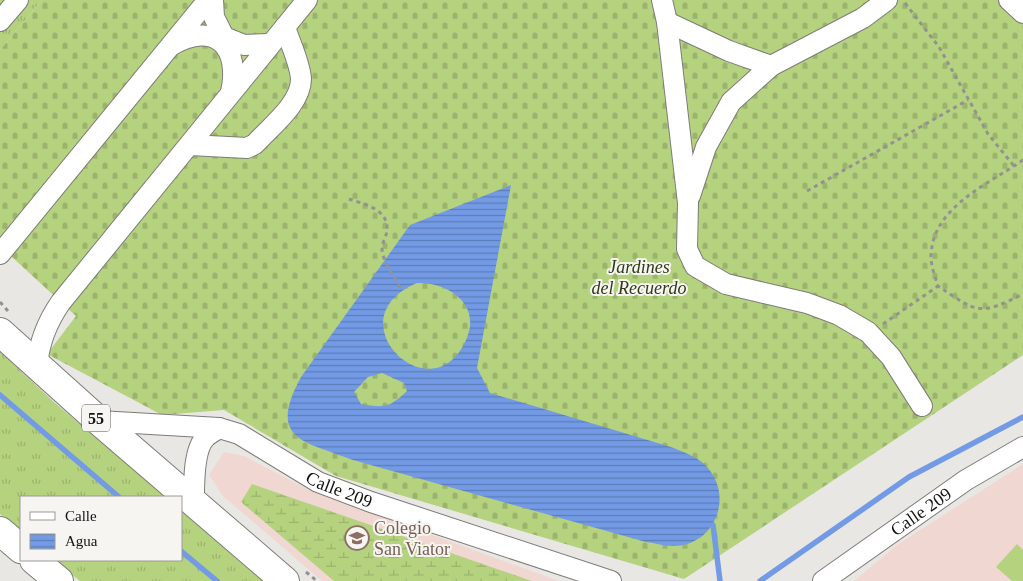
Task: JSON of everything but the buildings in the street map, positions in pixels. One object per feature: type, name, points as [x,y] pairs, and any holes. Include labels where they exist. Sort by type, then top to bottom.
[{"type":"highway","name":"55","points":[[0,332],[99,421],[285,581]]},
{"type":"highway","points":[[0,531],[20,548]]},
{"type":"highway","points":[[35,561],[59,581]]},
{"type":"street","points":[[0,22],[18,0]]},
{"type":"street","points":[[0,254],[208,0]]},
{"type":"street","points":[[213,0],[214,17],[224,37],[244,45],[270,44]]},
{"type":"street","points":[[37,366],[38,349],[44,332],[60,302],[307,0]]},
{"type":"street","points":[[662,0],[668,22],[688,203],[687,249],[695,266],[726,284],[807,303],[839,315],[868,332],[891,357],[922,406]]},
{"type":"street","points":[[688,203],[706,147],[731,102],[771,66],[863,18],[887,0]]},
{"type":"street","points":[[1010,0],[1023,13]]},
{"type":"street","points":[[668,22],[729,51],[771,66]]},
{"type":"street","points":[[190,145],[247,148],[255,144],[295,99],[301,78],[285,27]]},
{"type":"street","points":[[170,46],[185,37],[198,34],[210,35],[221,41],[230,51],[234,63],[235,75],[230,94]]},
{"type":"street","name":"Calle 209","points":[[99,421],[219,428],[239,434],[318,482],[371,502],[611,581]]},
{"type":"street","points":[[194,502],[194,475],[198,454],[204,438],[219,428]]},
{"type":"street","name":"Calle 209","points":[[823,581],[966,480],[1023,447]]},
{"type":"path","points":[[903,0],[938,47],[988,134],[1014,166]]},
{"type":"path","points":[[807,191],[968,100]]},
{"type":"path","points":[[1023,160],[969,195],[940,223],[931,256],[938,286],[971,308],[989,310],[1023,294]]},
{"type":"path","points":[[348,199],[371,206],[384,216],[387,225],[382,249],[385,260],[400,287]]},
{"type":"path","points":[[868,332],[896,316],[938,286]]},
{"type":"shaded area","name":"Colegio San Viator","points":[[224,452],[244,456],[311,491],[559,581],[322,581],[223,496],[209,475]]},
{"type":"shaded area","points":[[1023,464],[1023,581],[854,581],[897,545]]},
{"type":"green space","points":[[0,0],[42,0],[0,50]]},
{"type":"green space","name":"Jardines del Recuerdo","points":[[42,0],[1023,0],[1023,355],[684,579],[336,476],[224,410],[162,415],[47,354],[76,316],[0,246],[0,50]]},
{"type":"green space","points":[[0,352],[55,403],[165,496],[20,496],[20,531],[0,514]]},
{"type":"green space","name":"Colegio San Viator","points":[[252,484],[532,581],[334,581],[241,502]]},
{"type":"green space","points":[[182,511],[264,581],[80,581],[55,561],[182,561]]},
{"type":"green space","points":[[1017,544],[1023,550],[1023,581],[1012,581],[996,567]]},
{"type":"water","points":[[511,185],[477,368],[490,393],[671,447],[698,459],[714,477],[719,490],[716,516],[710,528],[688,544],[666,546],[646,542],[353,460],[319,448],[296,435],[289,426],[288,414],[291,398],[301,377],[410,225]],"holes":[[[417,283],[429,284],[451,291],[460,298],[470,316],[470,327],[466,340],[451,361],[432,369],[413,365],[396,354],[386,337],[384,318],[393,299]],[[382,373],[404,383],[407,391],[391,404],[381,406],[361,404],[354,392],[368,377]]]},
{"type":"waterway","points":[[0,395],[118,496]]},
{"type":"waterway","points":[[760,581],[909,477],[1023,417]]},
{"type":"waterway","points":[[713,525],[720,581]]},
{"type":"waterway","points":[[182,552],[217,581]]},
{"type":"place","name":"Colegio San Viator","points":[[357,538]]}]
